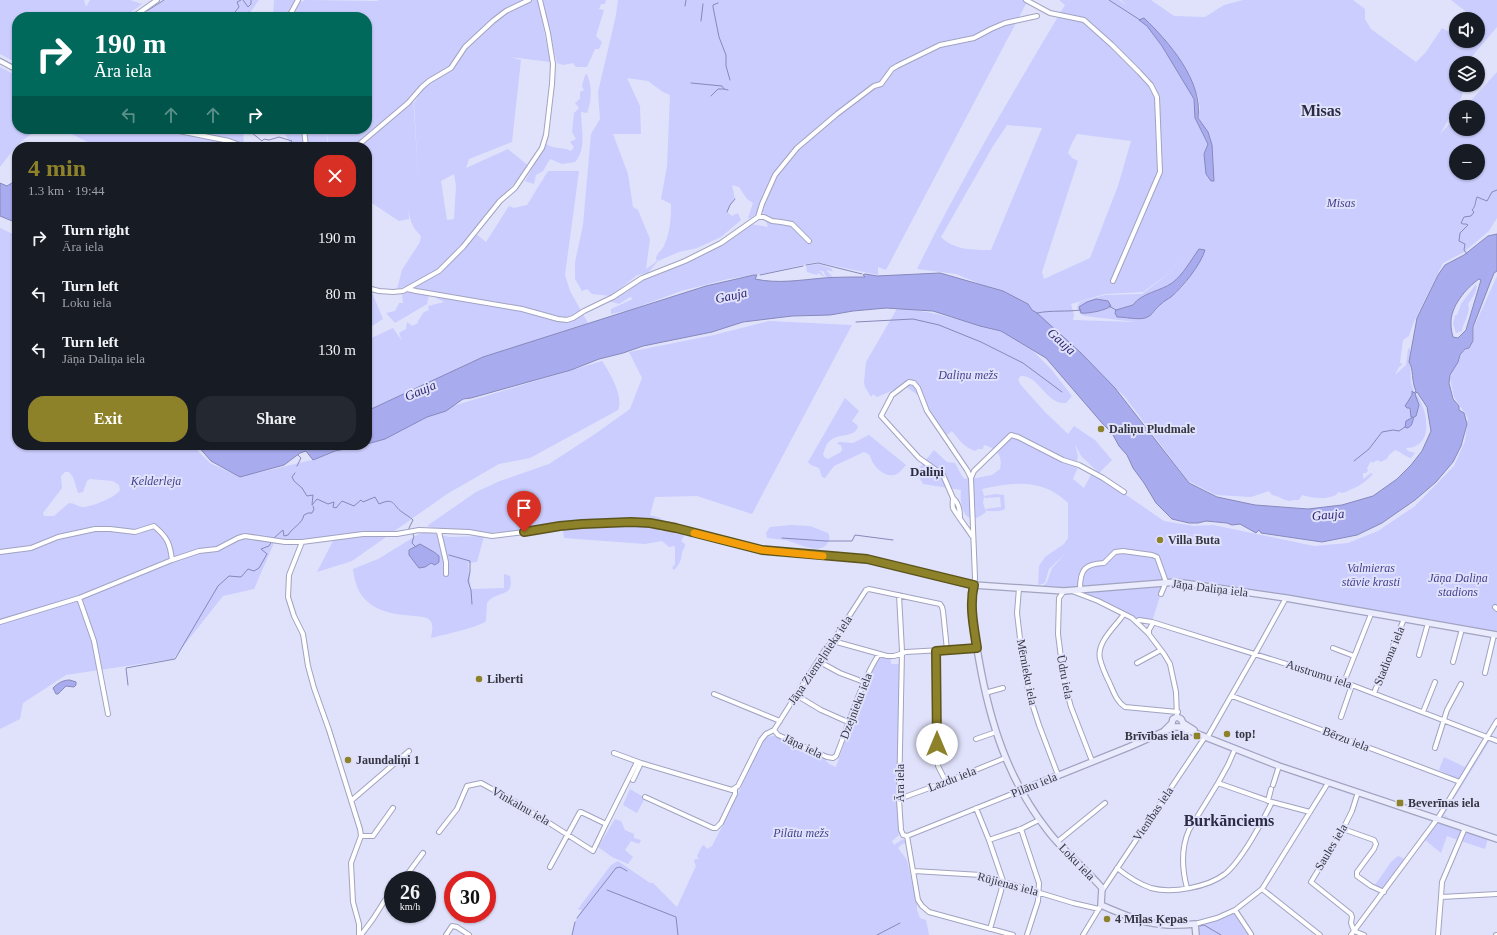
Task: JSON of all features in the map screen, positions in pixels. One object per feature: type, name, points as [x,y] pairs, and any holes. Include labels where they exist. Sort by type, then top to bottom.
[{"type":"street","points":[[140,12],[157,0]]},
{"type":"street","points":[[292,12],[298,0]]},
{"type":"street","points":[[372,133],[408,103],[422,87],[451,68],[465,47],[493,21],[506,11],[529,0]]},
{"type":"street","points":[[372,289],[393,292],[403,291],[439,271],[451,260],[500,201],[515,188],[542,148],[546,135],[553,64],[548,33],[540,0]]},
{"type":"street","points":[[1026,0],[1050,13],[1084,20],[1139,72],[1151,85],[1157,97],[1160,172],[1113,281]]},
{"type":"street","points":[[758,217],[775,175],[797,148],[837,114],[874,86],[881,84],[892,69],[940,45],[974,38],[1005,23],[1037,16]]},
{"type":"street","points":[[0,61],[12,67]]},
{"type":"street","points":[[194,134],[232,142]]},
{"type":"street","points":[[362,142],[371,134]]},
{"type":"street","points":[[760,210],[764,217]]},
{"type":"street","points":[[407,289],[508,306],[567,320],[614,297],[642,278],[685,261],[721,244],[758,217],[764,217],[772,221],[792,224],[809,241]]},
{"type":"street","points":[[971,478],[927,411],[918,388],[914,383],[909,382],[892,395],[881,416],[919,458],[943,475],[953,498],[953,508],[955,513],[960,517],[972,536]]},
{"type":"street","points":[[974,585],[976,578],[972,536],[971,478],[974,471],[1011,435],[1018,437],[1063,460],[1079,465],[1103,478],[1124,492]]},
{"type":"street","name":"Jāņa Daliņa iela","points":[[0,622],[79,598],[172,560],[199,550],[217,549],[245,536],[284,542],[302,542],[363,534],[398,534],[419,530],[469,532],[492,536],[560,526],[631,522],[676,528],[762,550],[867,559],[974,585],[1071,591],[1166,582],[1197,584],[1286,598],[1495,635]]},
{"type":"street","points":[[0,552],[30,548],[58,536],[95,529],[135,532],[154,526],[164,534],[171,546],[172,560]]},
{"type":"street","points":[[439,532],[446,562],[446,574]]},
{"type":"street","points":[[302,542],[289,575],[288,598],[294,616],[303,634],[307,660],[314,688],[352,800],[360,829],[361,836],[351,863],[353,902],[359,924],[360,935]]},
{"type":"street","points":[[1080,589],[1080,578],[1084,570],[1092,564],[1104,563],[1115,552],[1123,551],[1152,555],[1156,557],[1166,582],[1161,594]]},
{"type":"street","name":"Loku iela","points":[[974,585],[972,591],[972,613],[985,693],[1005,758],[1039,820],[1057,842],[1095,880],[1102,891],[1100,907]]},
{"type":"street","name":"Jāņa Ziemeļnieka iela","points":[[645,797],[713,828],[716,828],[721,823],[736,794],[735,789],[761,740],[766,734],[774,730],[818,660],[833,641],[866,590],[869,588],[899,595]]},
{"type":"street","name":"Mērnieku iela","points":[[1019,588],[1017,613],[1028,691],[1058,775]]},
{"type":"street","name":"Ūdru iela","points":[[1064,591],[1059,598],[1058,634],[1064,681],[1071,707],[1092,761]]},
{"type":"street","points":[[1071,591],[1098,601],[1124,614],[1137,622],[1149,635],[1170,664],[1176,692],[1178,714]]},
{"type":"street","points":[[899,595],[940,604],[942,606],[947,650]]},
{"type":"street","name":"Āra iela","points":[[899,595],[902,654],[899,799],[901,830],[903,835],[908,836],[918,900],[929,912],[990,928]]},
{"type":"street","points":[[79,598],[94,641],[108,714]]},
{"type":"street","name":"Vienības iela","points":[[1102,891],[1232,696],[1286,598]]},
{"type":"street","points":[[1124,614],[1102,643],[1100,650],[1101,663],[1113,692],[1121,704],[1126,707],[1178,714]]},
{"type":"street","points":[[1344,682],[1371,614]]},
{"type":"street","name":"Stadiona iela","points":[[1374,693],[1404,619]]},
{"type":"street","name":"Austrumu iela","points":[[1137,622],[1139,620],[1153,623],[1344,682],[1497,741]]},
{"type":"street","points":[[1149,635],[1149,630],[1153,623]]},
{"type":"street","points":[[1419,655],[1428,623]]},
{"type":"street","points":[[1453,662],[1462,629]]},
{"type":"street","points":[[1484,673],[1495,635]]},
{"type":"street","points":[[833,641],[879,654],[894,656],[906,652],[977,648]]},
{"type":"street","points":[[1333,648],[1354,656]]},
{"type":"street","points":[[1137,663],[1161,650]]},
{"type":"street","points":[[936,651],[937,753],[938,766],[946,782]]},
{"type":"street","name":"Dzejnieku iela","points":[[833,758],[836,756],[864,682],[879,654]]},
{"type":"street","points":[[818,660],[840,673],[864,682]]},
{"type":"street","points":[[1424,712],[1435,682]]},
{"type":"street","points":[[1434,748],[1450,704],[1460,684]]},
{"type":"street","points":[[1341,717],[1352,685]]},
{"type":"street","points":[[985,693],[1003,688]]},
{"type":"street","points":[[714,694],[780,721]]},
{"type":"street","points":[[796,695],[821,710],[848,722]]},
{"type":"street","name":"Bērzu iela","points":[[1232,696],[1460,782]]},
{"type":"street","points":[[1178,714],[1173,718],[1177,725],[1204,737],[1279,766],[1497,839]]},
{"type":"street","points":[[1364,935],[1352,933],[1438,818],[1497,721]]},
{"type":"street","name":"Pilātu iela","points":[[908,836],[1161,733],[1177,725]]},
{"type":"street","name":"Jāņa iela","points":[[774,730],[778,734],[804,747],[833,758]]},
{"type":"street","points":[[976,739],[996,732]]},
{"type":"street","points":[[1187,888],[1183,856],[1184,841],[1189,830],[1228,766],[1235,749]]},
{"type":"street","points":[[352,800],[410,751]]},
{"type":"street","points":[[614,753],[639,763],[725,789],[735,789]]},
{"type":"street","name":"Lazdu iela","points":[[899,799],[1005,758]]},
{"type":"street","points":[[632,780],[639,763]]},
{"type":"street","points":[[550,867],[581,812],[606,824],[639,763]]},
{"type":"street","points":[[1116,868],[1140,883],[1152,888],[1165,890],[1187,888],[1214,881],[1226,874],[1259,828],[1270,802],[1272,787],[1279,766]]},
{"type":"street","name":"Vīnkalnu iela","points":[[439,832],[457,809],[467,786],[481,783],[521,805],[568,834],[593,852],[606,824]]},
{"type":"street","points":[[1218,783],[1270,802],[1310,812]]},
{"type":"street","points":[[1083,935],[1100,907],[1130,918],[1151,923],[1176,926],[1195,924],[1217,918],[1235,910],[1262,889],[1328,783]]},
{"type":"street","name":"Saules iela","points":[[1352,933],[1351,914],[1311,882],[1343,829],[1352,811],[1358,792]]},
{"type":"street","points":[[1057,842],[1105,803]]},
{"type":"street","points":[[361,836],[373,836],[393,808]]},
{"type":"street","points":[[976,808],[1003,881],[990,928],[1013,935]]},
{"type":"street","points":[[989,840],[1021,829],[1039,820]]},
{"type":"street","points":[[1438,935],[1442,882],[1465,828]]},
{"type":"street","points":[[1021,829],[1039,883],[1039,893],[1027,935]]},
{"type":"street","points":[[1343,829],[1374,840],[1376,844],[1374,849],[1357,872],[1357,876],[1371,886],[1384,892]]},
{"type":"street","points":[[410,871],[423,853]]},
{"type":"street","name":"Rūjienas iela","points":[[914,871],[981,875],[1073,903],[1100,907]]},
{"type":"street","points":[[1262,889],[1320,935]]},
{"type":"street","points":[[1441,897],[1497,894]]},
{"type":"street","points":[[360,935],[373,919],[384,902]]},
{"type":"street","points":[[1235,910],[1251,934]]},
{"type":"street","points":[[1195,924],[1196,935]]},
{"type":"street","points":[[446,935],[452,926],[458,927],[469,935]]},
{"type":"green space","points":[[0,0],[84,0],[86,7],[90,0],[130,0],[142,4],[131,12],[12,12],[12,60],[0,54]]},
{"type":"green space","points":[[164,0],[259,0],[251,12],[146,12]]},
{"type":"green space","points":[[274,0],[301,0],[301,2],[305,0],[525,0],[505,10],[463,48],[449,68],[413,96],[419,191],[414,103],[423,89],[451,69],[468,46],[507,11],[530,0],[538,0],[550,62],[510,57],[521,60],[512,142],[469,159],[466,168],[508,149],[530,167],[499,199],[475,233],[486,242],[509,206],[514,208],[527,205],[548,171],[579,171],[565,275],[570,291],[588,323],[483,357],[372,409],[372,338],[393,328],[402,341],[399,333],[406,329],[407,322],[412,326],[418,323],[424,312],[429,310],[428,306],[444,302],[429,294],[427,304],[395,323],[386,313],[395,311],[399,303],[403,303],[402,294],[405,292],[415,292],[416,284],[397,289],[402,270],[420,242],[421,236],[411,222],[408,204],[409,219],[399,221],[372,203],[372,142],[328,142],[327,134],[372,134],[372,12],[273,12]],"holes":[[[454,174],[456,186],[454,219],[447,220],[441,181]]]},
{"type":"green space","points":[[543,0],[606,0],[605,4],[601,4],[599,9],[604,10],[596,36],[602,42],[599,49],[595,49],[587,67],[576,67],[573,63],[563,65],[557,63]]},
{"type":"green space","points":[[618,0],[1028,0],[886,270],[878,267],[878,275],[816,262],[767,273],[728,279],[681,291],[630,310],[611,314],[611,309],[633,299],[630,297],[619,304],[609,301],[627,292],[636,281],[710,251],[738,234],[750,224],[768,227],[762,209],[751,218],[748,218],[753,203],[747,199],[739,187],[732,185],[735,199],[727,212],[732,216],[738,213],[741,220],[721,237],[697,248],[679,252],[658,261],[648,273],[637,275],[611,296],[592,294],[587,289],[582,291],[575,279],[575,262],[583,225],[591,134],[600,119],[598,92],[616,15]],"holes":[[[627,78],[648,81],[663,92],[670,95],[667,166],[661,199],[671,204],[671,210],[669,231],[664,246],[657,255],[657,261],[646,269],[650,239],[638,210],[633,207],[628,174],[613,134],[641,134],[640,106]]]},
{"type":"green space","name":"Misas","points":[[1059,0],[1119,0],[1128,6],[1121,0],[1151,0],[1174,16],[1205,17],[1224,5],[1243,0],[1353,0],[1365,9],[1365,19],[1371,29],[1416,62],[1426,52],[1442,28],[1449,32],[1449,48],[1479,48],[1473,56],[1449,56],[1449,92],[1463,92],[1460,100],[1449,100],[1449,118],[1440,134],[1449,124],[1449,136],[1485,136],[1485,100],[1471,100],[1479,92],[1485,92],[1485,85],[1497,72],[1497,218],[1489,231],[1464,252],[1443,263],[1413,324],[1409,336],[1403,340],[1400,363],[1403,364],[1399,367],[1395,375],[1406,365],[1408,349],[1410,348],[1410,373],[1412,386],[1421,402],[1426,418],[1426,432],[1420,444],[1414,447],[1406,448],[1408,451],[1415,453],[1411,458],[1395,450],[1387,459],[1380,462],[1378,460],[1372,463],[1371,461],[1367,468],[1368,471],[1363,473],[1363,479],[1371,473],[1373,474],[1366,480],[1343,493],[1338,492],[1336,495],[1327,498],[1315,498],[1302,495],[1299,500],[1290,501],[1272,495],[1269,491],[1251,497],[1216,495],[1188,481],[1125,397],[1037,313],[1032,310],[1028,304],[1003,291],[985,286],[956,274],[917,269],[970,168],[1065,5]],"holes":[[[1139,20],[1156,30],[1189,76],[1198,96],[1200,108],[1198,118],[1207,133],[1210,145],[1210,157],[1206,174],[1204,154],[1208,144],[1195,118],[1194,99],[1162,46],[1147,26]],[[1007,125],[1042,128],[991,250],[971,249],[951,245],[941,237],[993,146]],[[1077,134],[1131,141],[1118,186],[1090,258],[1044,279],[1042,272],[1078,161],[1072,158],[1068,153]],[[1193,241],[1170,272],[1169,272]],[[1200,262],[1182,288],[1160,304],[1155,312],[1149,316],[1141,319],[1137,318],[1121,308],[1133,305],[1146,294],[1167,286]],[[1169,272],[1142,294],[1105,295],[1080,302],[1077,307],[1080,314],[1085,316],[1136,322],[1073,320],[1074,315],[1071,304],[1105,294],[1143,292]],[[1096,299],[1108,301],[1111,306],[1108,309],[1090,313],[1083,304]]]},
{"type":"green space","name":"Misas","points":[[1451,0],[1497,0],[1497,27],[1485,41],[1485,12],[1467,12]]},
{"type":"green space","points":[[0,67],[12,73],[12,134],[32,134],[22,142],[12,142],[12,152],[0,167]]},
{"type":"green space","points":[[587,74],[591,88],[591,98],[587,113],[581,112],[582,145],[579,157],[575,162],[562,164],[550,159],[543,171],[536,175],[534,184],[525,181],[546,144],[571,151],[574,147],[570,142],[576,139],[572,132],[574,113],[579,108],[575,103],[580,99],[580,92],[584,90],[582,86],[585,75]]},
{"type":"green space","points":[[72,134],[243,134],[244,142],[87,142]]},
{"type":"green space","points":[[285,134],[327,134],[327,142],[289,142]]},
{"type":"green space","name":"Ķelderleja","points":[[0,228],[12,234],[12,450],[197,450],[210,463],[240,477],[316,459],[339,450],[372,450],[372,437],[433,412],[602,361],[609,372],[618,392],[618,410],[530,458],[499,464],[447,494],[352,561],[317,572],[335,537],[274,543],[254,589],[223,596],[173,659],[66,675],[23,703],[20,719],[0,729]],"holes":[[[65,472],[69,472],[73,477],[78,493],[83,492],[87,481],[90,479],[113,481],[119,485],[120,490],[109,499],[96,504],[82,507],[69,503],[54,516],[44,516],[43,513],[62,488],[61,476]]]},
{"type":"green space","points":[[818,264],[831,268],[833,272],[827,271],[833,277],[827,278],[823,271],[817,272],[821,272],[826,278],[818,273],[817,275],[807,272],[806,266]]},
{"type":"green space","points":[[1497,276],[1497,634],[1469,629],[1468,626],[1465,625],[1464,627],[1434,623],[1431,619],[1429,621],[1164,583],[1152,622],[1137,622],[1132,618],[1071,591],[1040,590],[1047,582],[1052,568],[1066,553],[1049,569],[1045,583],[1038,585],[1039,566],[1045,557],[1064,544],[1068,538],[1068,503],[1048,489],[1038,486],[1027,484],[1005,485],[982,489],[984,496],[983,503],[986,512],[979,517],[969,517],[965,514],[961,503],[961,490],[923,484],[916,472],[934,450],[947,462],[955,463],[965,479],[992,475],[1000,469],[1001,460],[998,453],[992,448],[984,445],[983,449],[978,449],[975,451],[959,440],[952,431],[947,435],[922,398],[908,388],[901,387],[877,397],[873,394],[871,397],[865,387],[864,382],[866,362],[898,307],[937,314],[1001,331],[1033,351],[1051,369],[1072,396],[1066,403],[1059,402],[1048,395],[1033,380],[1027,377],[1021,376],[1018,379],[1020,384],[1045,412],[1068,434],[1074,426],[1095,440],[1112,460],[1099,473],[1081,456],[1075,444],[1078,456],[1076,465],[1078,467],[1073,479],[1084,488],[1092,473],[1164,521],[1194,526],[1213,525],[1314,546],[1348,543],[1378,531],[1415,506],[1454,466],[1465,441],[1468,418],[1454,397],[1450,378],[1458,359],[1474,341],[1474,327]]},
{"type":"green space","points":[[1476,284],[1473,297],[1468,304],[1468,314],[1462,331],[1456,333],[1453,324],[1455,315],[1457,315],[1461,304]]},
{"type":"green space","points":[[372,292],[383,319],[372,326]]},
{"type":"green space","points":[[769,321],[852,325],[752,514],[697,496],[655,497],[650,515],[665,521],[664,526],[646,521],[647,528],[657,529],[662,532],[666,529],[669,531],[681,532],[684,536],[681,541],[685,544],[685,547],[682,552],[680,563],[674,570],[672,568],[675,564],[675,547],[669,547],[662,541],[645,544],[564,538],[562,525],[494,533],[459,532],[427,526],[476,492],[500,481],[549,464],[630,409],[642,378],[629,352],[714,335]]},
{"type":"green space","points":[[845,398],[859,411],[852,421],[858,426],[857,430],[851,434],[834,438],[829,441],[823,454],[825,458],[828,459],[841,452],[841,445],[837,444],[839,442],[853,443],[869,435],[906,465],[897,474],[889,475],[879,470],[869,454],[864,452],[834,466],[825,478],[822,477],[819,468],[808,462]]},
{"type":"green space","points":[[996,494],[1004,495],[1005,509],[999,511],[987,511],[985,509],[1001,507],[1000,497],[985,498],[984,496]]},
{"type":"green space","points":[[791,525],[810,526],[828,533],[829,540],[825,546],[816,549],[786,540],[767,538],[766,533],[770,527]]},
{"type":"green space","points":[[424,531],[449,537],[484,536],[477,562],[468,563],[471,589],[504,588],[504,574],[510,576],[511,583],[510,588],[507,591],[491,599],[487,603],[486,621],[469,628],[431,638],[432,624],[427,618],[400,615],[378,609],[371,605],[361,594],[357,587],[353,569],[378,559]]},
{"type":"green space","name":"Pilātu mežs","points":[[881,657],[891,659],[891,664],[899,664],[899,835],[892,841],[894,845],[903,839],[907,843],[902,844],[898,848],[907,860],[917,910],[920,918],[926,920],[929,935],[572,935],[575,922],[582,910],[577,909],[611,865],[618,861],[650,883],[653,883],[677,907],[696,866],[694,861],[695,859],[699,859],[697,856],[702,846],[704,845],[707,849],[712,846],[764,737],[774,736],[791,741],[799,751],[805,748],[820,754],[829,764],[836,767],[864,686],[875,661],[877,658]]},
{"type":"green space","points":[[1482,737],[1485,737],[1460,779],[1439,770],[1444,757],[1465,767],[1483,739]]},
{"type":"green space","points":[[1489,739],[1490,740],[1444,815],[1450,818],[1443,816],[1444,812]]},
{"type":"green space","points":[[630,789],[645,798],[637,813],[623,805]]},
{"type":"green space","points":[[615,819],[621,821],[625,830],[634,834],[634,838],[641,840],[639,844],[631,841],[625,850],[633,857],[628,864],[612,857],[598,847]]},
{"type":"green space","points":[[1438,822],[1461,829],[1458,840],[1447,836],[1441,853],[1425,840]]},
{"type":"green space","points":[[1465,831],[1488,838],[1485,849],[1461,841]]},
{"type":"green space","points":[[1398,856],[1403,858],[1404,861],[1385,887],[1380,889],[1375,885],[1391,862]]},
{"type":"green space","points":[[1239,911],[1252,935],[1199,935],[1198,927],[1200,925],[1229,916]]},
{"type":"water","points":[[1144,18],[1173,50],[1190,76],[1198,104],[1198,118],[1208,132],[1212,145],[1214,181],[1211,181],[1206,174],[1204,154],[1208,144],[1195,118],[1194,99],[1162,46],[1147,26],[1139,20]]},
{"type":"water","points":[[0,183],[7,186],[12,183],[12,221],[0,216]]},
{"type":"water","name":"Gauja","points":[[1497,234],[1497,271],[1494,273],[1473,327],[1473,341],[1469,348],[1465,349],[1460,355],[1458,362],[1450,375],[1449,383],[1453,399],[1459,406],[1459,410],[1464,413],[1467,424],[1461,446],[1453,462],[1436,482],[1415,500],[1382,523],[1357,535],[1322,542],[1261,533],[1259,530],[1256,533],[1240,524],[1232,525],[1227,523],[1206,521],[1189,523],[1172,519],[1156,503],[1112,433],[1046,358],[1001,331],[933,311],[886,308],[830,315],[792,316],[743,322],[712,332],[643,346],[599,359],[571,370],[463,399],[446,411],[427,417],[385,439],[372,443],[372,409],[483,357],[706,286],[754,275],[757,275],[755,279],[798,281],[865,277],[863,275],[865,274],[877,276],[940,273],[1003,291],[1028,304],[1032,310],[1081,353],[1115,388],[1189,483],[1217,497],[1255,505],[1308,509],[1342,505],[1373,496],[1397,479],[1422,451],[1431,431],[1427,407],[1417,392],[1415,394],[1419,405],[1416,416],[1414,417],[1410,426],[1407,428],[1405,427],[1406,421],[1413,417],[1411,417],[1410,408],[1405,406],[1412,395],[1412,391],[1414,393],[1416,391],[1412,368],[1409,362],[1417,318],[1438,275],[1445,265],[1464,255],[1488,236]],"holes":[[[1479,279],[1481,280],[1466,330],[1458,338],[1453,337],[1451,318],[1460,298],[1469,287]]]},
{"type":"water","points":[[1199,249],[1205,250],[1200,262],[1191,275],[1176,293],[1163,302],[1150,315],[1142,319],[1117,317],[1115,313],[1116,310],[1133,305],[1146,295],[1167,286],[1176,280]]},
{"type":"water","points":[[1096,299],[1108,301],[1111,306],[1106,309],[1081,313],[1079,307]]},
{"type":"water","points":[[201,450],[340,450],[313,460],[306,451],[300,453],[284,465],[240,477],[211,461]]},
{"type":"water","points":[[420,544],[439,556],[439,562],[435,565],[431,563],[425,567],[419,568],[409,555],[409,550]]},
{"type":"water","points":[[70,680],[76,682],[76,685],[74,687],[66,686],[58,694],[56,694],[53,688],[61,682]]},
{"type":"waterway","points":[[147,11],[164,0]]},
{"type":"waterway","points":[[235,12],[239,7],[237,2],[241,0]]},
{"type":"waterway","points":[[243,0],[248,7],[251,4],[251,0]]},
{"type":"waterway","points":[[685,6],[686,0]]},
{"type":"waterway","points":[[1109,0],[1140,20]]},
{"type":"waterway","points":[[718,3],[713,5],[713,7],[719,37],[726,55],[726,66],[730,80]]},
{"type":"waterway","points":[[701,21],[703,4]]},
{"type":"waterway","points":[[0,58],[12,64]]},
{"type":"waterway","points":[[691,83],[722,86],[724,89],[728,90]]},
{"type":"waterway","points":[[711,96],[718,89],[724,89]]},
{"type":"waterway","points":[[253,134],[262,141],[264,139],[269,140],[279,137],[292,141],[291,142]]},
{"type":"waterway","points":[[1467,254],[1464,250],[1465,244],[1459,241],[1460,233],[1468,225],[1461,223],[1464,217],[1471,216],[1474,212],[1472,210],[1477,197],[1487,201],[1492,192],[1497,190]]},
{"type":"waterway","points":[[727,212],[735,199]]},
{"type":"waterway","points":[[806,265],[818,263],[862,274]]},
{"type":"waterway","points":[[760,275],[803,266]]},
{"type":"waterway","points":[[1109,306],[1116,310]]},
{"type":"waterway","points":[[1037,313],[1081,310]]},
{"type":"waterway","points":[[856,322],[913,319],[939,325],[981,342],[1023,363],[1062,392]]},
{"type":"waterway","points":[[1354,461],[1369,449],[1382,432],[1393,430],[1399,431],[1405,427]]},
{"type":"waterway","points":[[297,466],[301,458],[298,455]]},
{"type":"waterway","points":[[295,473],[292,477],[294,481],[302,488],[307,496],[313,495],[312,505],[317,499],[328,504],[334,502],[333,507],[336,508],[342,501],[354,506],[361,500],[363,502],[375,497],[379,504],[388,501],[393,503],[413,520],[409,529]]},
{"type":"waterway","points":[[274,538],[283,530],[284,536],[288,535],[301,521],[304,515],[312,513],[314,509],[313,506]]},
{"type":"waterway","points":[[412,533],[414,536],[412,543],[416,547]]},
{"type":"waterway","points":[[782,538],[852,541],[855,535],[893,540]]},
{"type":"waterway","points":[[128,685],[126,668],[175,659],[218,586],[229,576],[241,577],[248,569],[254,571],[259,568],[267,554],[261,549],[269,546],[272,541]]},
{"type":"waterway","points":[[449,555],[470,561],[468,581],[471,590],[472,604]]},
{"type":"waterway","points":[[577,918],[616,868],[620,867],[627,871]]},
{"type":"waterway","points":[[607,890],[676,917],[678,935]]},
{"type":"waterway","points":[[572,935],[575,922]]},
{"type":"waterway","points":[[877,935],[900,923]]},
{"type":"waterway","points":[[1200,926],[1204,925],[1221,935]]},
{"type":"slow traffic","points":[[694,533],[762,550],[823,556]]},
{"type":"place","name":"Daliņu Pludmale","points":[[1101,429]]},
{"type":"place","name":"Villa Buta","points":[[1160,540]]},
{"type":"place","name":"Liberti","points":[[479,679]]},
{"type":"place","name":"top!","points":[[1227,734]]},
{"type":"place","name":"Brīvības iela","points":[[1197,736]]},
{"type":"place","name":"Jaundaliņi 1","points":[[348,760]]},
{"type":"place","name":"Beverīnas iela","points":[[1400,803]]},
{"type":"place","name":"4 Mīļas Ķepas","points":[[1107,919]]},
{"type":"district","name":"Misas","points":[[1321,110]]},
{"type":"district","name":"Daliņi","points":[[927,471]]},
{"type":"district","name":"Burkānciems","points":[[1229,820]]},
{"type":"route","points":[[524,532],[535,529],[582,524],[631,522],[650,523],[676,528],[762,550],[867,559],[974,585],[972,591],[972,613],[977,648],[936,651],[937,744]]},
{"type":"park label","name":"Daliņu mežs","points":[[968,375]]},
{"type":"park label","name":"Valmieras stāvie krasti","points":[[1371,575]]},
{"type":"park label","name":"Jāņa Daliņa stadions","points":[[1458,585]]}]
